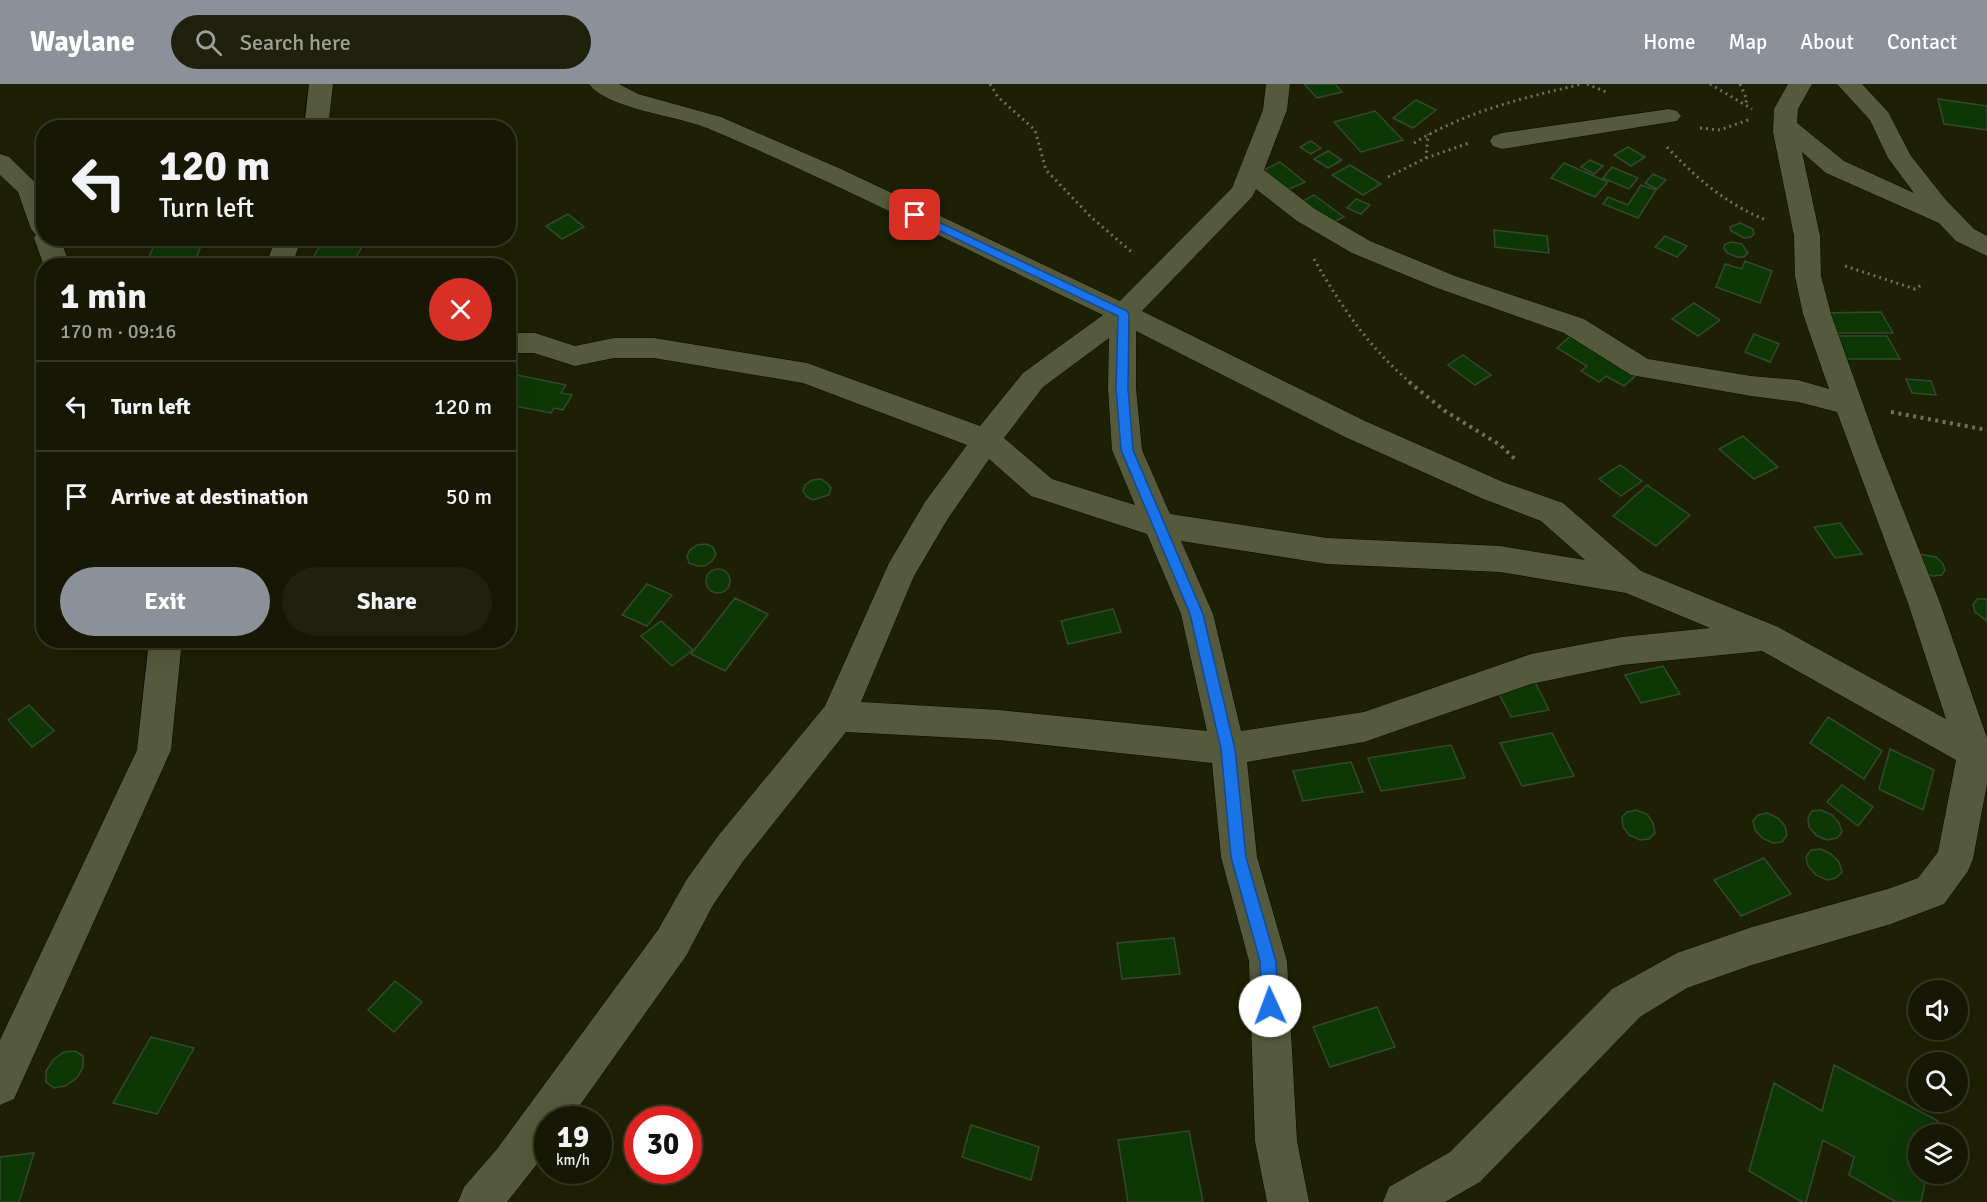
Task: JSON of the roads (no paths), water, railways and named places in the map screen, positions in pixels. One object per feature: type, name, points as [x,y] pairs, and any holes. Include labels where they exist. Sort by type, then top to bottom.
[{"type":"street","points":[[317,120],[321,84]]},
{"type":"street","points":[[601,84],[630,99],[713,122],[832,175],[1124,314],[1355,429],[1492,490],[1552,512],[1630,580]]},
{"type":"street","points":[[1775,120],[1786,109],[1800,84]]},
{"type":"street","points":[[1849,84],[1880,117],[1900,158],[1936,205],[1965,235],[1987,247]]},
{"type":"street","points":[[479,1202],[512,1164],[672,944],[700,892],[731,848],[838,716],[900,572],[936,511],[986,440],[1033,380],[1124,314],[1243,191],[1275,110],[1281,85]]},
{"type":"street","points":[[1502,141],[1669,116]]},
{"type":"street","points":[[1775,120],[1835,167],[1906,198],[1953,222]]},
{"type":"street","points":[[1404,1202],[1465,1167],[1626,1003],[1677,972],[1752,945],[1891,906],[1930,891],[1955,859],[1981,756],[1817,314],[1808,276],[1807,236],[1800,195],[1785,132],[1775,120]]},
{"type":"street","points":[[0,162],[29,188],[36,207]]},
{"type":"street","points":[[1250,172],[1336,234],[1361,247],[1446,282],[1574,326],[1641,368],[1750,386],[1798,390],[1849,405]]},
{"type":"street","points":[[1124,314],[1122,388],[1127,450],[1197,614],[1228,749],[1239,857],[1268,961],[1276,1141],[1288,1202]]},
{"type":"street","points":[[516,343],[535,343],[574,356],[614,348],[654,348],[807,373],[986,440],[1042,488],[1159,525],[1327,551],[1500,559],[1630,580],[1766,637],[1981,756]]},
{"type":"street","points":[[838,716],[999,725],[1228,749],[1364,727],[1531,669],[1622,651],[1766,637]]},
{"type":"street","points":[[0,1085],[154,750],[165,648]]}]
